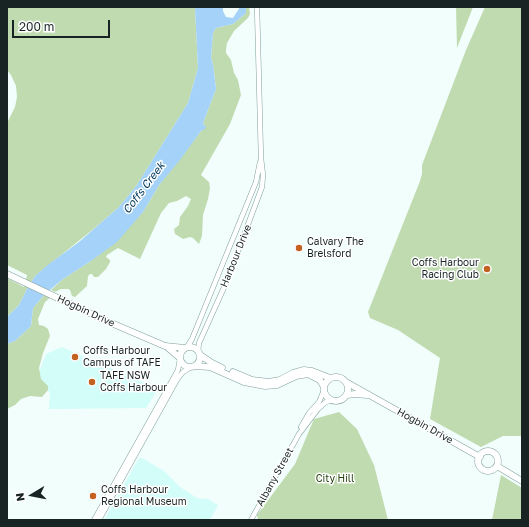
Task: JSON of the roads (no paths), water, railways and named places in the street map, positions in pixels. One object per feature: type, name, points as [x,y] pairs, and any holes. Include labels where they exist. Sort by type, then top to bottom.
[{"type":"main road","name":"Hogbin Drive","points":[[7,274],[165,346],[180,359]]},
{"type":"main road","name":"Hogbin Drive","points":[[165,346],[186,348]]},
{"type":"main road","points":[[193,347],[216,366],[258,381],[274,381],[296,371],[304,370],[312,371],[330,378],[339,377],[346,382],[348,388],[347,395],[341,400],[332,400],[326,396],[320,380],[308,374],[296,376],[277,385],[264,386],[244,382],[208,367],[185,366],[180,359],[181,352],[186,348],[193,347]]},
{"type":"main road","points":[[192,366],[199,361],[199,353]]},
{"type":"main road","points":[[324,389],[325,384],[330,378]]},
{"type":"main road","name":"Hogbin Drive","points":[[346,382],[480,457]]},
{"type":"main road","name":"Hogbin Drive","points":[[347,395],[355,394],[371,396]]},
{"type":"main road","points":[[487,452],[493,453],[497,458],[497,466],[491,471],[485,470],[479,464],[480,457],[487,452]]},
{"type":"main road","points":[[497,466],[522,481]]},
{"type":"street","name":"Harbour Drive","points":[[199,353],[199,342],[226,283],[260,192],[264,175],[261,158],[257,7]]},
{"type":"street","name":"Harbour Drive","points":[[186,348],[192,339],[253,188],[258,175],[261,158]]},
{"type":"street","points":[[94,520],[178,370],[180,359]]},
{"type":"street","points":[[99,520],[178,378],[183,372],[192,366]]},
{"type":"street","name":"Albany Street","points":[[299,434],[301,427],[309,413],[319,402],[324,389]]},
{"type":"street","name":"Albany Street","points":[[251,520],[299,434],[318,409],[326,402],[332,400]]},
{"type":"water","name":"Coffs Creek","points":[[195,7],[223,7],[226,17],[233,18],[240,7],[246,7],[246,13],[233,24],[216,28],[213,33],[211,58],[216,89],[203,123],[206,127],[205,129],[201,131],[180,160],[159,185],[143,212],[117,242],[63,279],[44,295],[33,308],[31,326],[15,341],[7,344],[7,317],[19,305],[35,276],[79,242],[119,207],[137,185],[188,103],[198,68]]},
{"type":"place","name":"Calvary The Brelsford","points":[[299,248]]},
{"type":"place","name":"Coffs Harbour Racing Club","points":[[487,269]]},
{"type":"place","name":"Coffs Harbour Campus of TAFE","points":[[75,357]]},
{"type":"place","name":"TAFE NSW Coffs Harbour","points":[[92,382]]},
{"type":"place","name":"Coffs Harbour Regional Museum","points":[[93,496]]},
{"type":"park label","name":"City Hill","points":[[335,479]]}]
